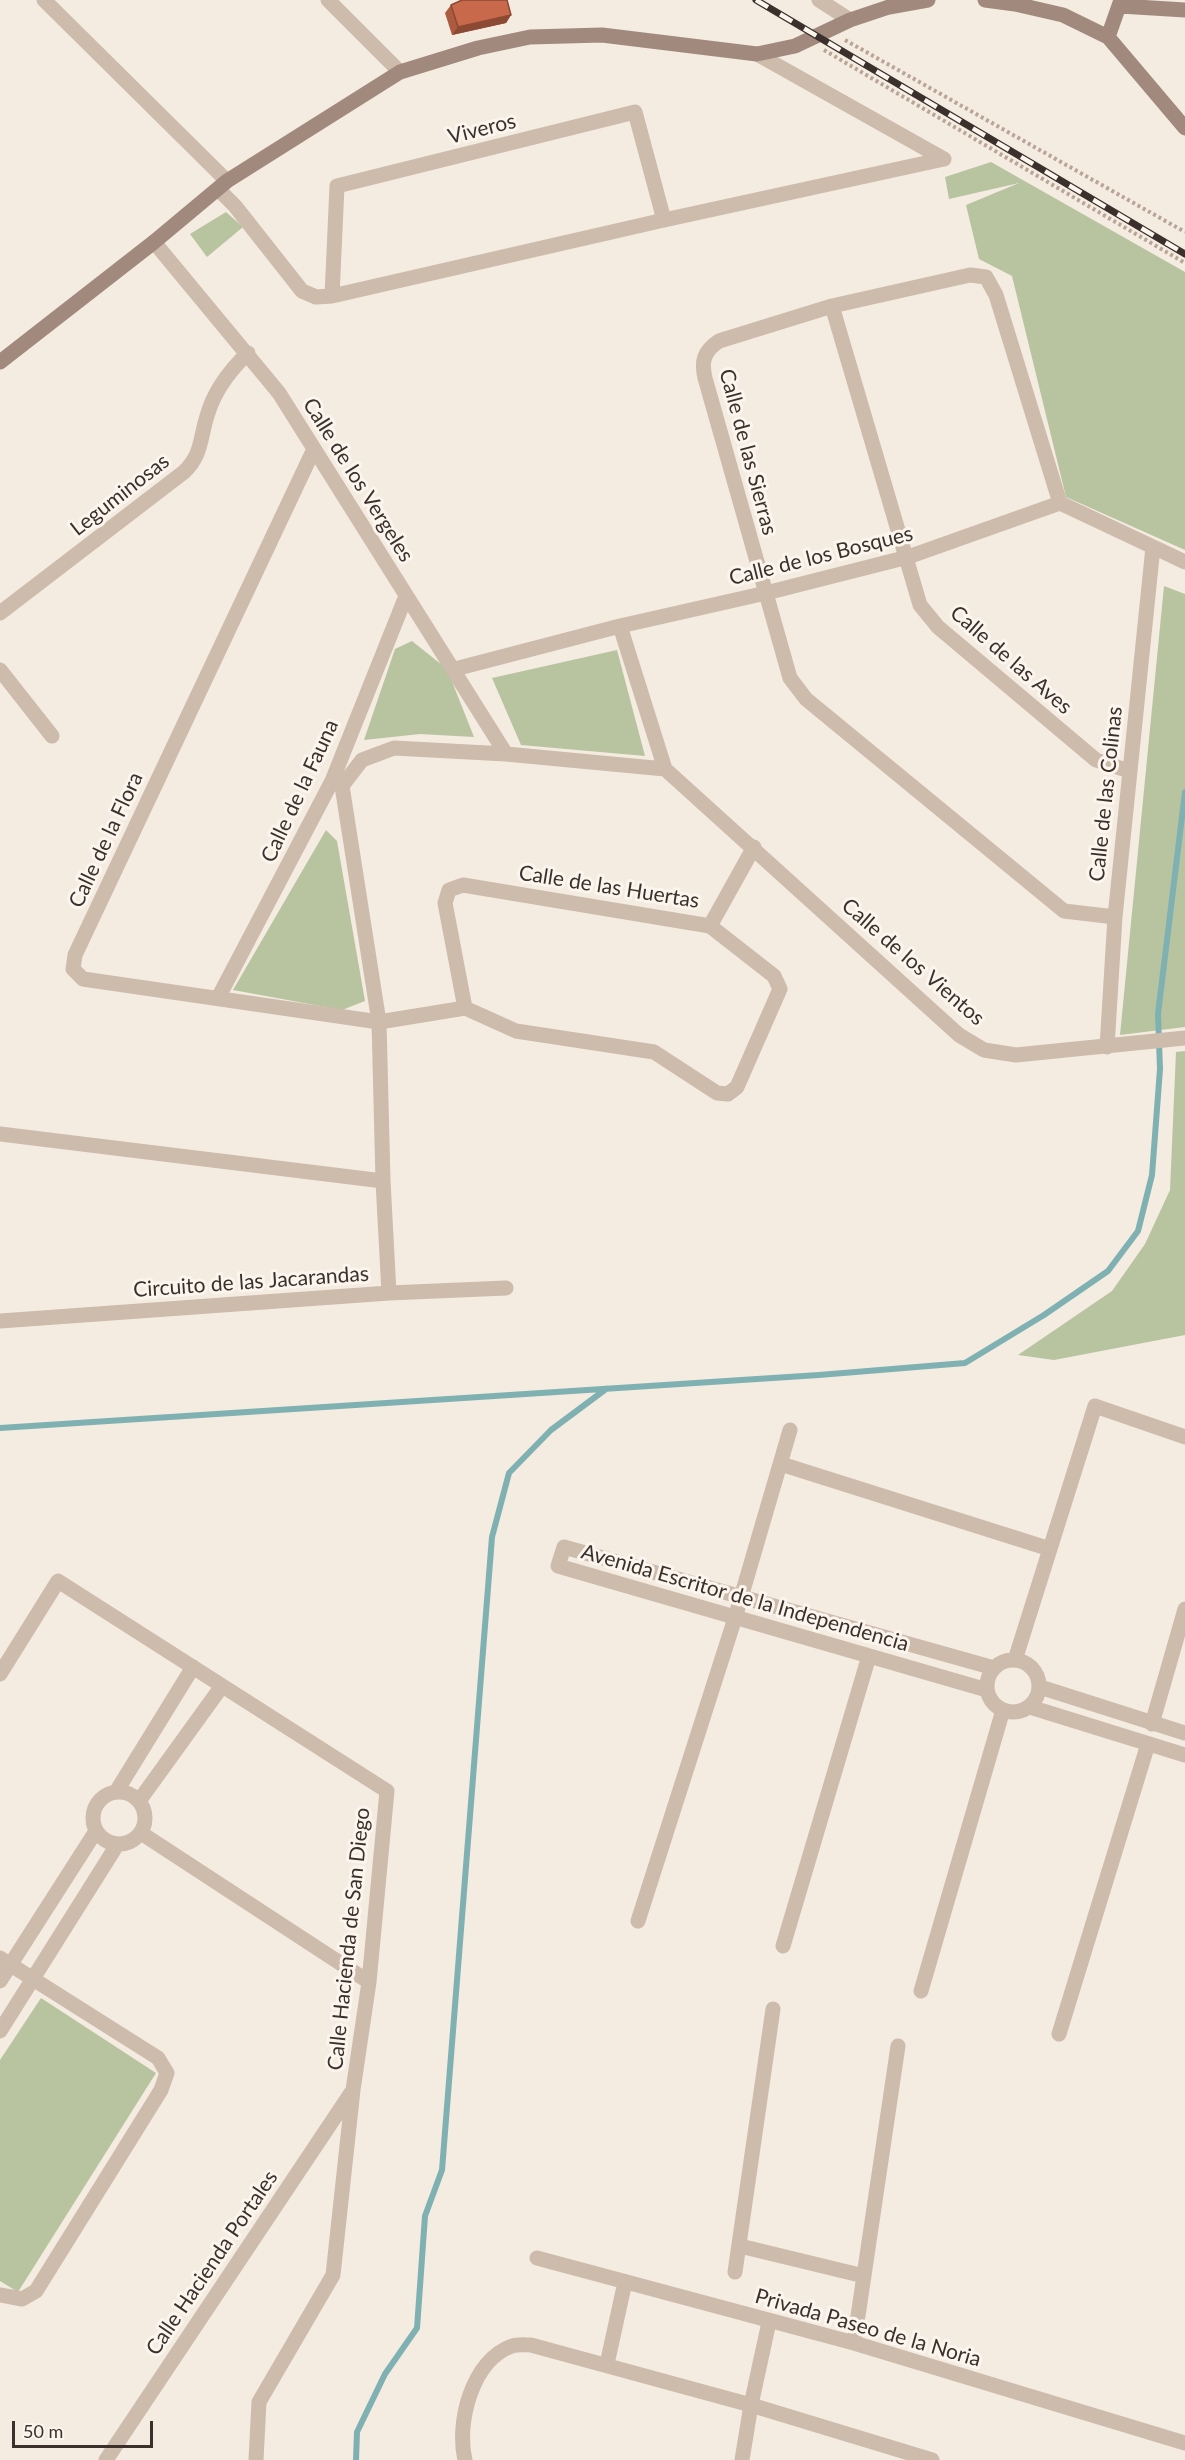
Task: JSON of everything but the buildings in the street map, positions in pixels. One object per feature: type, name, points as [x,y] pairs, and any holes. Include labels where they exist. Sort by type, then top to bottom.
[{"type":"street","points":[[44,0],[223,185],[235,206],[302,291],[316,297],[332,296],[944,159],[758,54]]},
{"type":"street","points":[[328,0],[400,72]]},
{"type":"street","points":[[819,0],[850,20]]},
{"type":"street","points":[[0,362],[223,185],[400,72],[478,48],[530,37],[602,35],[758,54],[808,41],[850,20],[889,7],[928,0]]},
{"type":"street","points":[[985,0],[1063,15],[1108,37],[1185,128]]},
{"type":"street","points":[[1108,37],[1120,3],[1185,10]]},
{"type":"street","name":"Viveros","points":[[332,296],[337,186],[635,112],[664,220]]},
{"type":"street","name":"Calle de los Vergeles","points":[[154,242],[279,393],[406,596],[455,669],[506,754]]},
{"type":"street","name":"Calle de las Sierras","points":[[1060,503],[996,295],[986,277],[970,275],[832,306],[719,341],[704,355],[702,366],[705,378],[790,678],[806,699],[1064,911],[1115,917]]},
{"type":"street","name":"Calle de las Aves","points":[[832,306],[908,557],[920,605],[938,627],[1096,760],[1129,771]]},
{"type":"street","name":"Leguminosas","points":[[0,613],[194,462],[213,399],[231,369],[248,353]]},
{"type":"street","name":"Calle de la Flora","points":[[315,448],[75,955],[73,969],[83,979],[379,1023]]},
{"type":"street","points":[[1060,503],[1185,562]]},
{"type":"street","name":"Calle de los Bosques","points":[[455,669],[620,626],[766,593],[908,557],[1060,503]]},
{"type":"street","name":"Calle de las Colinas","points":[[1107,1047],[1115,917],[1154,547]]},
{"type":"street","name":"Calle de la Fauna","points":[[218,998],[337,784],[406,596]]},
{"type":"street","points":[[389,1293],[383,1181],[379,1023],[337,784],[362,760],[394,748],[506,754],[665,768],[620,626]]},
{"type":"street","points":[[0,670],[52,736]]},
{"type":"street","name":"Calle de los Vientos","points":[[665,768],[959,1035],[984,1050],[1016,1055],[1140,1044],[1180,1038]]},
{"type":"street","points":[[710,926],[754,848]]},
{"type":"street","name":"Calle de las Huertas","points":[[463,885],[710,926],[774,976],[780,989],[737,1087],[729,1094],[717,1093],[654,1052],[516,1031],[465,1008],[445,903],[449,890],[463,885]]},
{"type":"street","points":[[379,1023],[465,1008]]},
{"type":"street","points":[[0,1134],[383,1181]]},
{"type":"street","name":"Circuito de las Jacarandas","points":[[0,1321],[389,1293],[506,1288]]},
{"type":"street","points":[[1015,1660],[1095,1406],[1185,1437]]},
{"type":"street","points":[[638,1921],[735,1618],[790,1430]]},
{"type":"street","points":[[781,1464],[1050,1549]]},
{"type":"street","name":"Avenida Escritor de la Independencia","points":[[987,1690],[558,1566],[564,1547],[994,1668]]},
{"type":"street","name":"Calle Hacienda de San Diego","points":[[0,1674],[58,1581],[387,1791],[369,1982],[353,2090],[333,2275],[259,2402],[256,2460]]},
{"type":"street","points":[[1152,1724],[1185,1609]]},
{"type":"street","points":[[783,1946],[869,1656]]},
{"type":"street","points":[[1015,1660],[1023,1661],[1036,1671],[1040,1687],[1030,1707],[1021,1711],[1003,1710],[995,1705],[987,1690],[988,1678],[1000,1663],[1015,1660]]},
{"type":"street","points":[[116,1792],[194,1667]]},
{"type":"street","points":[[139,1801],[222,1686]]},
{"type":"street","points":[[1040,1687],[1185,1733]]},
{"type":"street","points":[[1030,1707],[1185,1755]]},
{"type":"street","points":[[921,1991],[1003,1710]]},
{"type":"street","points":[[1059,2034],[1148,1744]]},
{"type":"street","points":[[116,1792],[129,1794],[139,1801],[145,1817],[141,1833],[126,1844],[108,1843],[96,1831],[93,1817],[102,1798],[116,1792]]},
{"type":"street","points":[[0,1981],[5,1962],[96,1831]]},
{"type":"street","points":[[141,1833],[369,1982]]},
{"type":"street","points":[[0,2031],[117,1845]]},
{"type":"street","points":[[0,2295],[22,2299],[36,2291],[162,2090],[167,2073],[158,2058],[5,1962]]},
{"type":"street","points":[[735,2272],[773,2009]]},
{"type":"street","points":[[854,2343],[898,2046]]},
{"type":"street","name":"Calle Hacienda Portales","points":[[106,2460],[353,2090]]},
{"type":"street","points":[[740,2246],[864,2276]]},
{"type":"street","name":"Privada Paseo de la Noria","points":[[537,2258],[854,2343],[1185,2444]]},
{"type":"street","points":[[608,2364],[625,2282]]},
{"type":"street","points":[[742,2460],[769,2322]]},
{"type":"street","points":[[465,2460],[461,2446],[461,2425],[470,2394],[487,2364],[500,2351],[514,2345],[531,2344],[751,2405],[933,2460]]},
{"type":"path","points":[[828,31],[1185,232]]},
{"type":"path","points":[[808,41],[1185,263]]},
{"type":"green space","points":[[991,162],[1185,272],[1185,550],[1066,497],[1012,276],[979,259],[966,205],[1019,183],[949,199],[945,177]]},
{"type":"green space","points":[[226,212],[243,227],[207,257],[190,234]]},
{"type":"green space","points":[[1164,586],[1185,594],[1185,1027],[1120,1035]]},
{"type":"green space","points":[[412,641],[447,669],[474,737],[420,734],[364,740],[395,649]]},
{"type":"green space","points":[[617,650],[645,756],[521,745],[492,678]]},
{"type":"green space","points":[[326,830],[337,841],[365,1001],[342,1010],[233,990]]},
{"type":"green space","points":[[1185,1051],[1185,1335],[1054,1360],[1018,1355],[1112,1291],[1145,1244],[1170,1190],[1176,1052]]},
{"type":"green space","points":[[41,1998],[156,2073],[18,2292],[0,2281],[0,2060]]},
{"type":"waterway","points":[[0,1428],[819,1375],[965,1363],[1044,1315],[1108,1271],[1138,1231],[1152,1175],[1160,1069],[1158,1014],[1185,792]]},
{"type":"waterway","points":[[356,2460],[357,2432],[385,2374],[417,2328],[425,2216],[442,2170],[492,1537],[509,1473],[551,1430],[606,1389]]},
{"type":"railway","points":[[756,0],[1185,254]]}]
